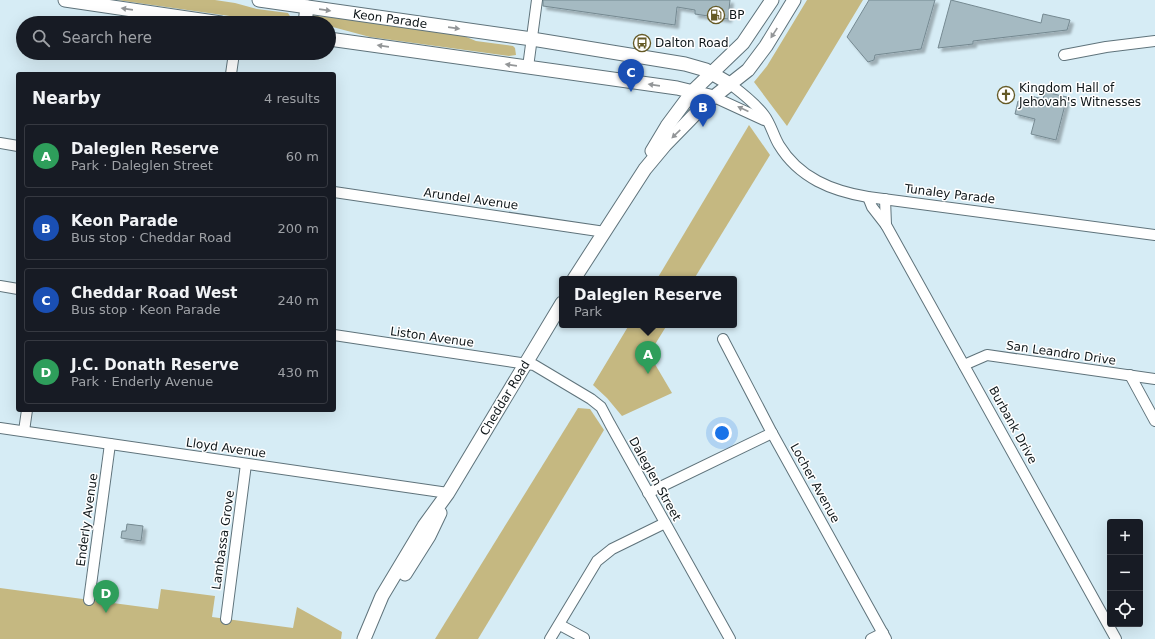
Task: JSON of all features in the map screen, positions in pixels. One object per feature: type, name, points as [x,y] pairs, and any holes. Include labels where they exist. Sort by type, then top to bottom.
[{"type":"main road","points":[[65,0],[174,16]]},
{"type":"main road","name":"Keon Parade","points":[[259,0],[532,39],[690,65],[713,73],[730,84]]},
{"type":"main road","points":[[645,169],[653,150],[667,126],[692,91],[713,73],[747,38],[772,0]]},
{"type":"main road","points":[[576,276],[645,169],[672,137],[714,97],[745,72],[756,59],[794,0]]},
{"type":"main road","points":[[306,16],[307,7]]},
{"type":"main road","points":[[336,40],[692,91],[714,97]]},
{"type":"main road","points":[[583,276],[596,255],[605,232]]},
{"type":"main road","name":"Cheddar Road","points":[[364,639],[382,596],[424,526],[448,493],[559,308]]},
{"type":"street","points":[[528,67],[537,0]]},
{"type":"street","points":[[1064,55],[1106,47],[1155,41]]},
{"type":"street","points":[[231,72],[233,60]]},
{"type":"street","name":"Tunaley Parade","points":[[730,84],[760,110],[779,145],[788,157],[806,174],[825,186],[839,191],[868,197],[1155,235]]},
{"type":"street","name":"Tunaley Parade","points":[[714,97],[756,115],[770,126]]},
{"type":"street","points":[[0,143],[16,146]]},
{"type":"street","name":"Arundel Avenue","points":[[336,192],[605,232]]},
{"type":"street","name":"Burbank Drive","points":[[868,197],[872,207],[886,225],[1116,639]]},
{"type":"street","name":"Burbank Drive","points":[[885,199],[886,225]]},
{"type":"street","points":[[0,286],[16,289]]},
{"type":"street","name":"Liston Avenue","points":[[336,335],[526,364]]},
{"type":"street","name":"Locher Avenue","points":[[723,339],[772,433],[885,636]]},
{"type":"street","name":"San Leandro Drive","points":[[964,365],[987,355],[1155,379]]},
{"type":"street","name":"Daleglen Street","points":[[526,364],[536,366],[591,399],[601,408],[730,639]]},
{"type":"street","points":[[1130,375],[1155,421]]},
{"type":"street","points":[[24,431],[26,412]]},
{"type":"street","name":"Lloyd Avenue","points":[[0,428],[448,493]]},
{"type":"street","points":[[648,493],[772,433]]},
{"type":"street","name":"Enderly Avenue","points":[[89,600],[110,444]]},
{"type":"street","name":"Lambassa Grove","points":[[226,619],[246,464]]},
{"type":"street","points":[[550,639],[597,561],[612,549],[665,523]]},
{"type":"street","points":[[560,624],[584,638]]},
{"type":"street","points":[[871,639],[885,636]]},
{"type":"shaded area","points":[[117,0],[215,0],[235,3],[257,9],[288,13],[290,16],[229,16]]},
{"type":"shaded area","points":[[807,0],[863,0],[787,126],[754,82],[767,66]]},
{"type":"shaded area","points":[[336,18],[457,33],[476,41],[513,46],[515,48],[516,55],[509,56],[370,37],[336,28]]},
{"type":"shaded area","points":[[749,125],[770,155],[696,276],[659,276]]},
{"type":"shaded area","points":[[627,328],[665,328],[649,354],[672,393],[622,416],[607,398],[593,385]]},
{"type":"shaded area","points":[[578,408],[590,409],[604,430],[478,639],[435,639]]},
{"type":"shaded area","points":[[0,588],[158,609],[161,589],[215,596],[212,617],[293,628],[297,607],[342,632],[341,639],[0,639]]},
{"type":"building","points":[[543,0],[730,0],[728,19],[695,14],[695,10],[677,7],[675,25],[543,6]]},
{"type":"building","points":[[869,0],[935,0],[921,49],[875,55],[874,60],[868,62],[847,37]]},
{"type":"building","points":[[951,0],[1041,23],[1043,14],[1070,20],[1067,30],[973,41],[973,44],[938,48]]},
{"type":"building","points":[[1045,92],[1067,97],[1056,140],[1031,134],[1035,119],[1015,114],[1018,101],[1029,104],[1031,96],[1043,99]]},
{"type":"building","points":[[127,524],[143,526],[141,541],[121,538],[122,531],[126,531]]},
{"type":"place","name":"BP","points":[[716,15]]},
{"type":"place","name":"Dalton Road","points":[[642,43]]},
{"type":"place","name":"Cheddar Road West","points":[[631,92]]},
{"type":"place","name":"Kingdom Hall of Jehovah's Witnesses","points":[[1006,95]]},
{"type":"place","name":"Keon Parade","points":[[703,127]]},
{"type":"place","name":"Daleglen Reserve","points":[[648,374]]},
{"type":"place","name":"J.C. Donath Reserve","points":[[106,613]]}]
